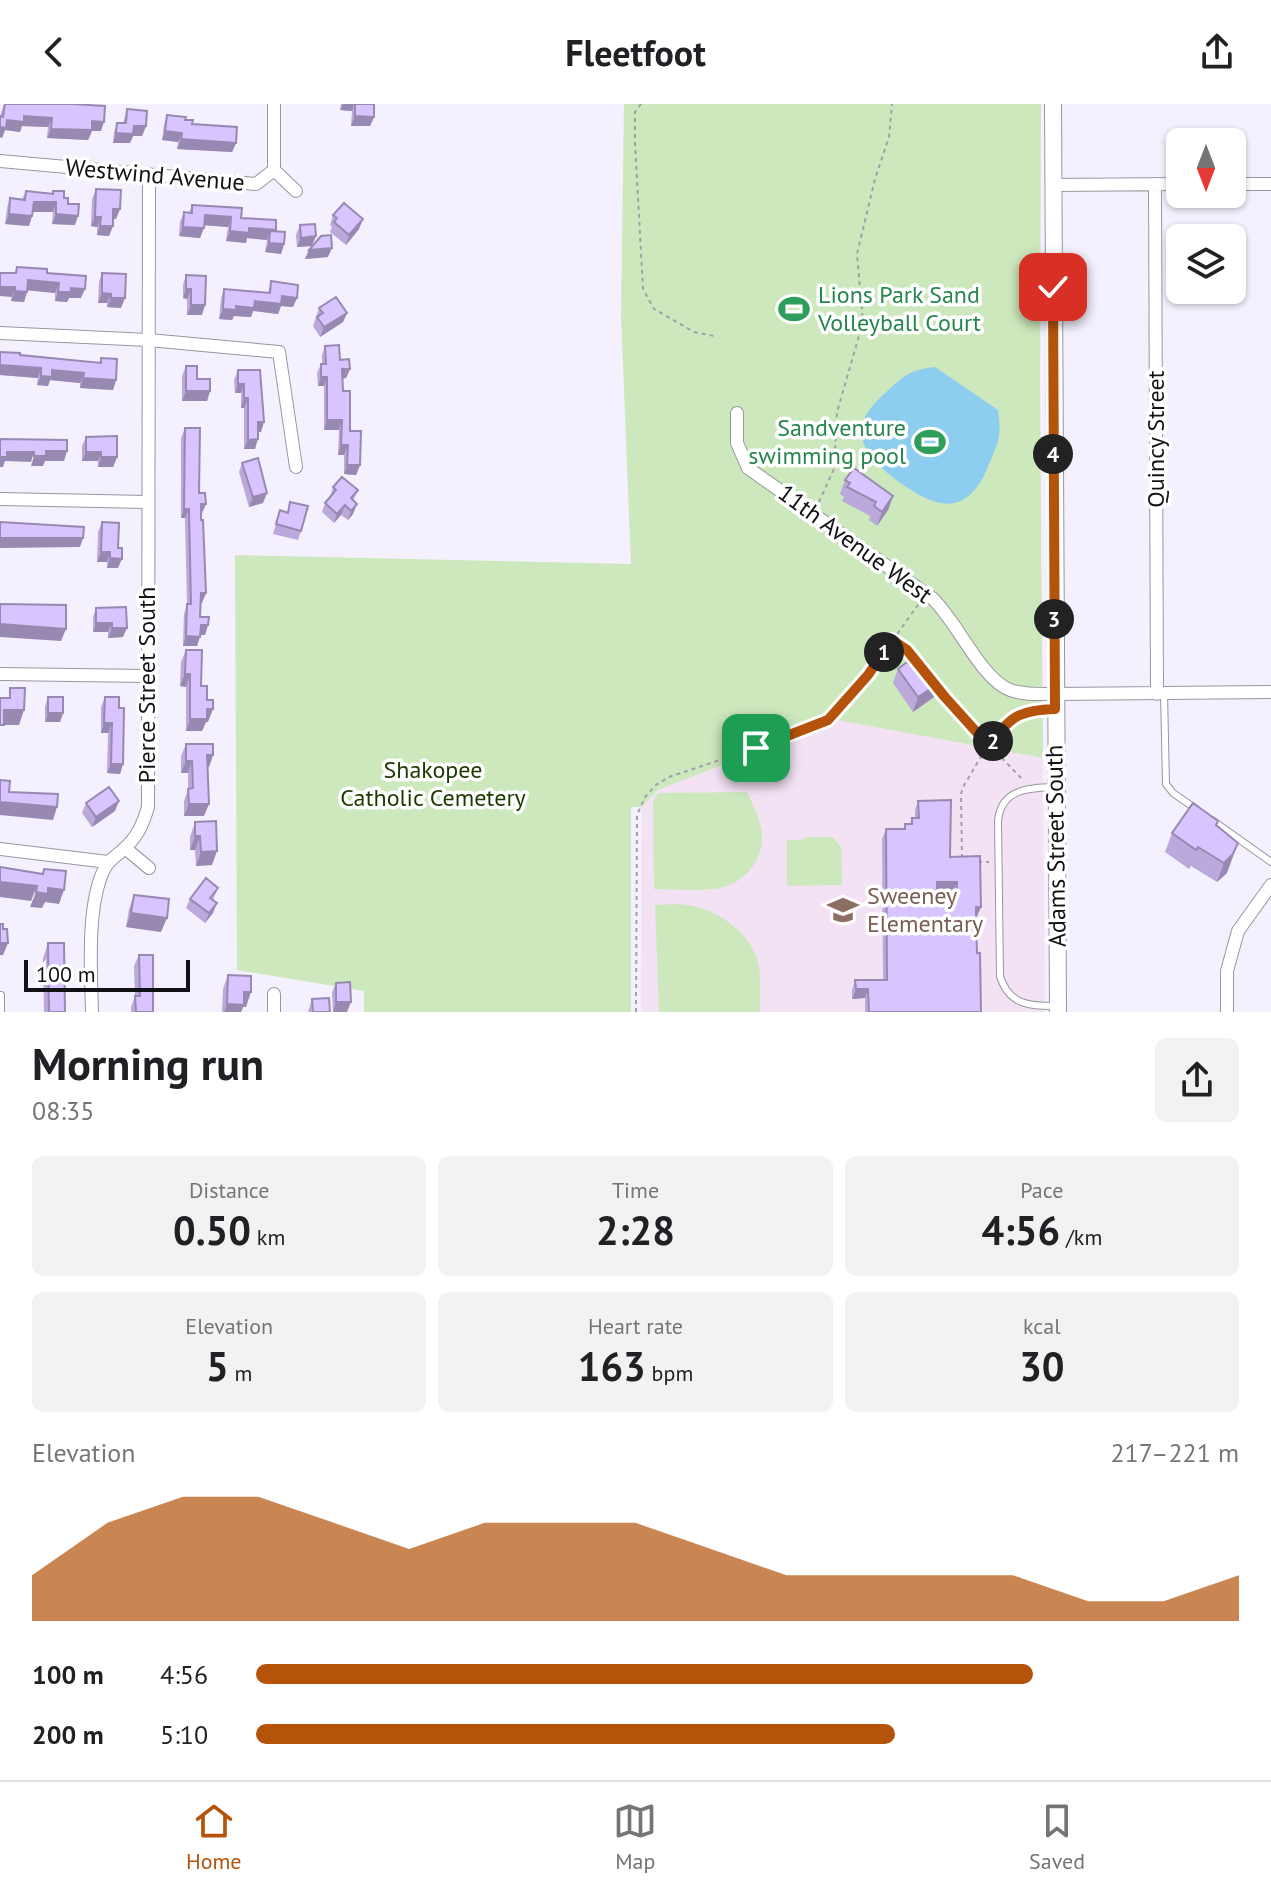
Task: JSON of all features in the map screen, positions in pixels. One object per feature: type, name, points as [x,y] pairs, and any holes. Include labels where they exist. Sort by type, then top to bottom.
[{"type":"street","points":[[274,104],[274,170]]},
{"type":"street","name":"Adams Street South","points":[[1053,104],[1058,1009]]},
{"type":"street","name":"Westwind Avenue","points":[[0,161],[256,184],[274,170],[296,191]]},
{"type":"street","name":"Pierce Street South","points":[[108,862],[141,830],[148,807],[149,174]]},
{"type":"street","name":"Quincy Street","points":[[1155,184],[1161,694]]},
{"type":"street","points":[[1052,185],[1166,184]]},
{"type":"street","points":[[1246,184],[1271,184]]},
{"type":"street","points":[[0,333],[149,340],[279,352],[296,467]]},
{"type":"street","name":"11th Avenue West","points":[[737,413],[737,443],[748,468],[932,598],[988,673],[1001,685],[1055,702],[1161,694],[1271,692]]},
{"type":"street","points":[[0,499],[147,502]]},
{"type":"street","points":[[0,674],[148,676]]},
{"type":"street","points":[[125,848],[149,868]]},
{"type":"street","points":[[0,849],[108,862],[99,879],[95,908],[91,955],[92,1012]]},
{"type":"street","points":[[1227,1012],[1227,971],[1238,931],[1271,885]]},
{"type":"street","points":[[274,994],[274,1012]]},
{"type":"lane","points":[[1161,694],[1166,784],[1198,811]]},
{"type":"lane","points":[[1056,787],[1025,788],[1013,793],[1002,806],[998,821],[1002,984],[1023,1005],[1058,1009]]},
{"type":"lane","points":[[1210,819],[1271,862]]},
{"type":"lane","points":[[1,995],[1,1012]]},
{"type":"path","points":[[641,104],[635,112],[635,143],[643,289],[654,309],[694,332],[714,336]]},
{"type":"path","points":[[812,513],[834,469],[837,412],[863,322],[857,270],[859,239],[889,137],[892,104]]},
{"type":"path","points":[[636,1012],[637,815],[645,797],[669,777],[828,720],[868,675],[921,601]]},
{"type":"path","points":[[892,640],[916,661]]},
{"type":"path","points":[[934,684],[1024,781]]},
{"type":"path","points":[[962,862],[961,791],[1001,728],[1015,716],[1055,702]]},
{"type":"path","points":[[975,862],[989,862]]},
{"type":"shaded area","name":"Sweeney Elementary","points":[[837,720],[1043,758],[1045,1012],[641,1012],[642,807],[658,790]]},
{"type":"green space","name":"Shakopee Catholic Cemetery","points":[[624,104],[1041,104],[1043,758],[837,720],[658,790],[642,807],[631,807],[631,1012],[364,1012],[364,991],[237,970],[235,555],[631,564],[621,315]]},
{"type":"green space","points":[[747,792],[762,834],[759,855],[748,872],[732,884],[712,889],[654,889],[653,801],[659,793]]},
{"type":"green space","points":[[833,837],[841,847],[842,885],[787,886],[787,840]]},
{"type":"green space","points":[[678,904],[710,911],[742,934],[756,955],[759,967],[760,1012],[659,1012],[655,905]]},
{"type":"water","name":"Sandventure swimming pool","points":[[935,367],[998,410],[996,446],[979,485],[959,502],[949,504],[912,491],[876,463],[863,442],[864,419],[871,407],[906,375]]},
{"type":"building","points":[[5,104],[105,106],[104,122],[92,121],[92,130],[51,129],[52,118],[24,116],[24,122],[7,120],[6,128],[0,127]]},
{"type":"building","points":[[355,104],[374,104],[374,117],[355,116]]},
{"type":"building","points":[[127,109],[147,111],[146,126],[134,126],[133,134],[116,133],[117,123],[126,123]]},
{"type":"building","points":[[167,115],[186,117],[185,120],[193,120],[192,124],[237,127],[236,143],[181,139],[182,133],[165,131]]},
{"type":"building","points":[[96,189],[121,190],[120,209],[113,209],[113,226],[100,226],[101,217],[95,217]]},
{"type":"building","points":[[26,191],[53,194],[53,191],[64,191],[68,204],[79,204],[78,216],[56,214],[56,202],[34,202],[32,216],[9,214],[10,198],[25,200]]},
{"type":"building","points":[[344,203],[363,219],[349,235],[334,222],[337,218],[333,215]]},
{"type":"building","points":[[192,205],[242,208],[241,218],[276,220],[276,230],[249,228],[249,233],[230,231],[231,217],[205,215],[204,228],[183,227],[184,212],[192,213]]},
{"type":"building","points":[[315,224],[316,236],[301,238],[300,225]]},
{"type":"building","points":[[270,231],[285,232],[284,244],[269,243]]},
{"type":"building","points":[[331,235],[332,248],[309,250],[321,236]]},
{"type":"building","points":[[17,267],[86,276],[85,289],[71,288],[71,292],[58,292],[59,283],[28,280],[27,292],[15,291],[15,287],[0,287],[0,273],[16,273]]},
{"type":"building","points":[[102,273],[126,274],[125,298],[111,298],[111,294],[102,293]]},
{"type":"building","points":[[186,275],[206,276],[205,305],[191,305],[191,289],[186,289]]},
{"type":"building","points":[[271,281],[298,285],[297,298],[282,296],[281,304],[255,301],[254,308],[236,306],[236,310],[223,309],[224,289],[270,293]]},
{"type":"building","points":[[336,297],[347,313],[324,327],[317,317],[323,313],[319,308]]},
{"type":"building","points":[[339,345],[340,360],[349,359],[350,369],[342,369],[343,391],[350,391],[350,431],[361,431],[360,465],[347,465],[348,445],[341,445],[342,420],[327,420],[327,377],[321,377],[321,364],[326,364],[325,346]]},
{"type":"building","points":[[0,352],[101,363],[101,358],[117,359],[116,380],[83,378],[84,373],[52,370],[52,377],[41,376],[41,368],[0,365]]},
{"type":"building","points":[[186,366],[197,366],[197,379],[210,379],[210,391],[186,391]]},
{"type":"building","points":[[238,370],[260,370],[264,422],[258,422],[258,439],[248,440],[248,398],[244,398],[244,384],[238,384]]},
{"type":"building","points":[[185,428],[200,428],[199,493],[205,493],[206,504],[201,504],[206,593],[201,593],[200,617],[209,617],[208,625],[201,625],[200,637],[186,636],[187,604],[191,604],[189,509],[184,509]]},
{"type":"building","points":[[117,436],[117,457],[101,457],[101,452],[86,452],[86,437]]},
{"type":"building","points":[[0,439],[67,440],[67,451],[46,451],[46,456],[34,456],[34,452],[7,452],[7,457],[0,457]]},
{"type":"building","points":[[258,458],[267,493],[253,497],[242,463]]},
{"type":"building","points":[[854,468],[893,496],[882,512],[874,506],[876,502],[847,487],[850,483],[845,480]]},
{"type":"building","points":[[342,477],[358,490],[351,498],[357,504],[351,511],[345,505],[337,514],[325,503]]},
{"type":"building","points":[[290,502],[308,506],[301,531],[276,524],[280,510],[288,513]]},
{"type":"building","points":[[0,522],[84,527],[83,538],[0,538]]},
{"type":"building","points":[[102,522],[119,523],[118,548],[122,548],[122,559],[110,558],[110,552],[101,552]]},
{"type":"building","points":[[0,604],[66,605],[66,629],[0,624]]},
{"type":"building","points":[[126,607],[127,628],[112,628],[112,623],[96,623],[96,608]]},
{"type":"building","points":[[186,650],[202,650],[201,686],[207,686],[207,700],[213,700],[213,709],[207,709],[207,719],[190,719],[190,674],[185,674]]},
{"type":"building","points":[[918,657],[939,683],[918,697],[898,669]]},
{"type":"building","points":[[10,688],[25,688],[24,710],[4,710],[4,725],[0,725],[0,698],[10,698]]},
{"type":"building","points":[[48,697],[63,697],[63,713],[48,713]]},
{"type":"building","points":[[105,697],[119,697],[119,708],[124,708],[123,764],[111,764],[112,723],[104,723]]},
{"type":"building","points":[[186,744],[213,744],[213,755],[207,755],[209,804],[189,804],[188,789],[193,788],[192,761],[186,761]]},
{"type":"building","points":[[0,780],[10,781],[9,792],[58,794],[57,807],[0,802]]},
{"type":"building","points":[[109,787],[119,801],[96,817],[86,803]]},
{"type":"building","points":[[951,800],[950,857],[980,856],[981,907],[976,907],[976,923],[981,1012],[869,1012],[868,989],[856,989],[855,980],[887,980],[886,829],[905,829],[905,824],[912,824],[912,818],[919,818],[918,801]],"holes":[[[937,882],[957,882],[957,901],[937,901]]]},
{"type":"building","points":[[1193,803],[1218,821],[1216,825],[1238,843],[1224,863],[1198,847],[1196,850],[1172,833]]},
{"type":"building","points":[[216,821],[217,851],[201,852],[200,836],[195,836],[195,822]]},
{"type":"building","points":[[0,867],[43,874],[44,869],[66,871],[64,890],[48,888],[48,894],[36,892],[37,886],[0,882]]},
{"type":"building","points":[[206,878],[218,888],[210,898],[217,903],[209,913],[190,899]]},
{"type":"building","points":[[134,895],[169,899],[167,918],[131,913]]},
{"type":"building","points":[[0,924],[7,929],[8,943],[0,943]]},
{"type":"building","points":[[48,943],[64,943],[65,1012],[49,1012]]},
{"type":"building","points":[[139,955],[153,955],[153,1012],[136,1012],[135,996],[140,996]]},
{"type":"building","points":[[228,975],[251,976],[251,992],[244,992],[244,1005],[227,1004]]},
{"type":"building","points":[[350,982],[351,1002],[336,1002],[336,983]]},
{"type":"building","points":[[329,998],[330,1012],[313,1012],[312,999]]},
{"type":"place","name":"Lions Park Sand Volleyball Court","points":[[794,309]]},
{"type":"place","name":"Sandventure swimming pool","points":[[930,442]]},
{"type":"place","name":"Sweeney Elementary","points":[[843,910]]},
{"type":"route","points":[[756,748],[828,720],[868,675],[892,640],[907,650],[989,746],[1001,728],[1015,716],[1028,711],[1055,709],[1053,287]]}]
